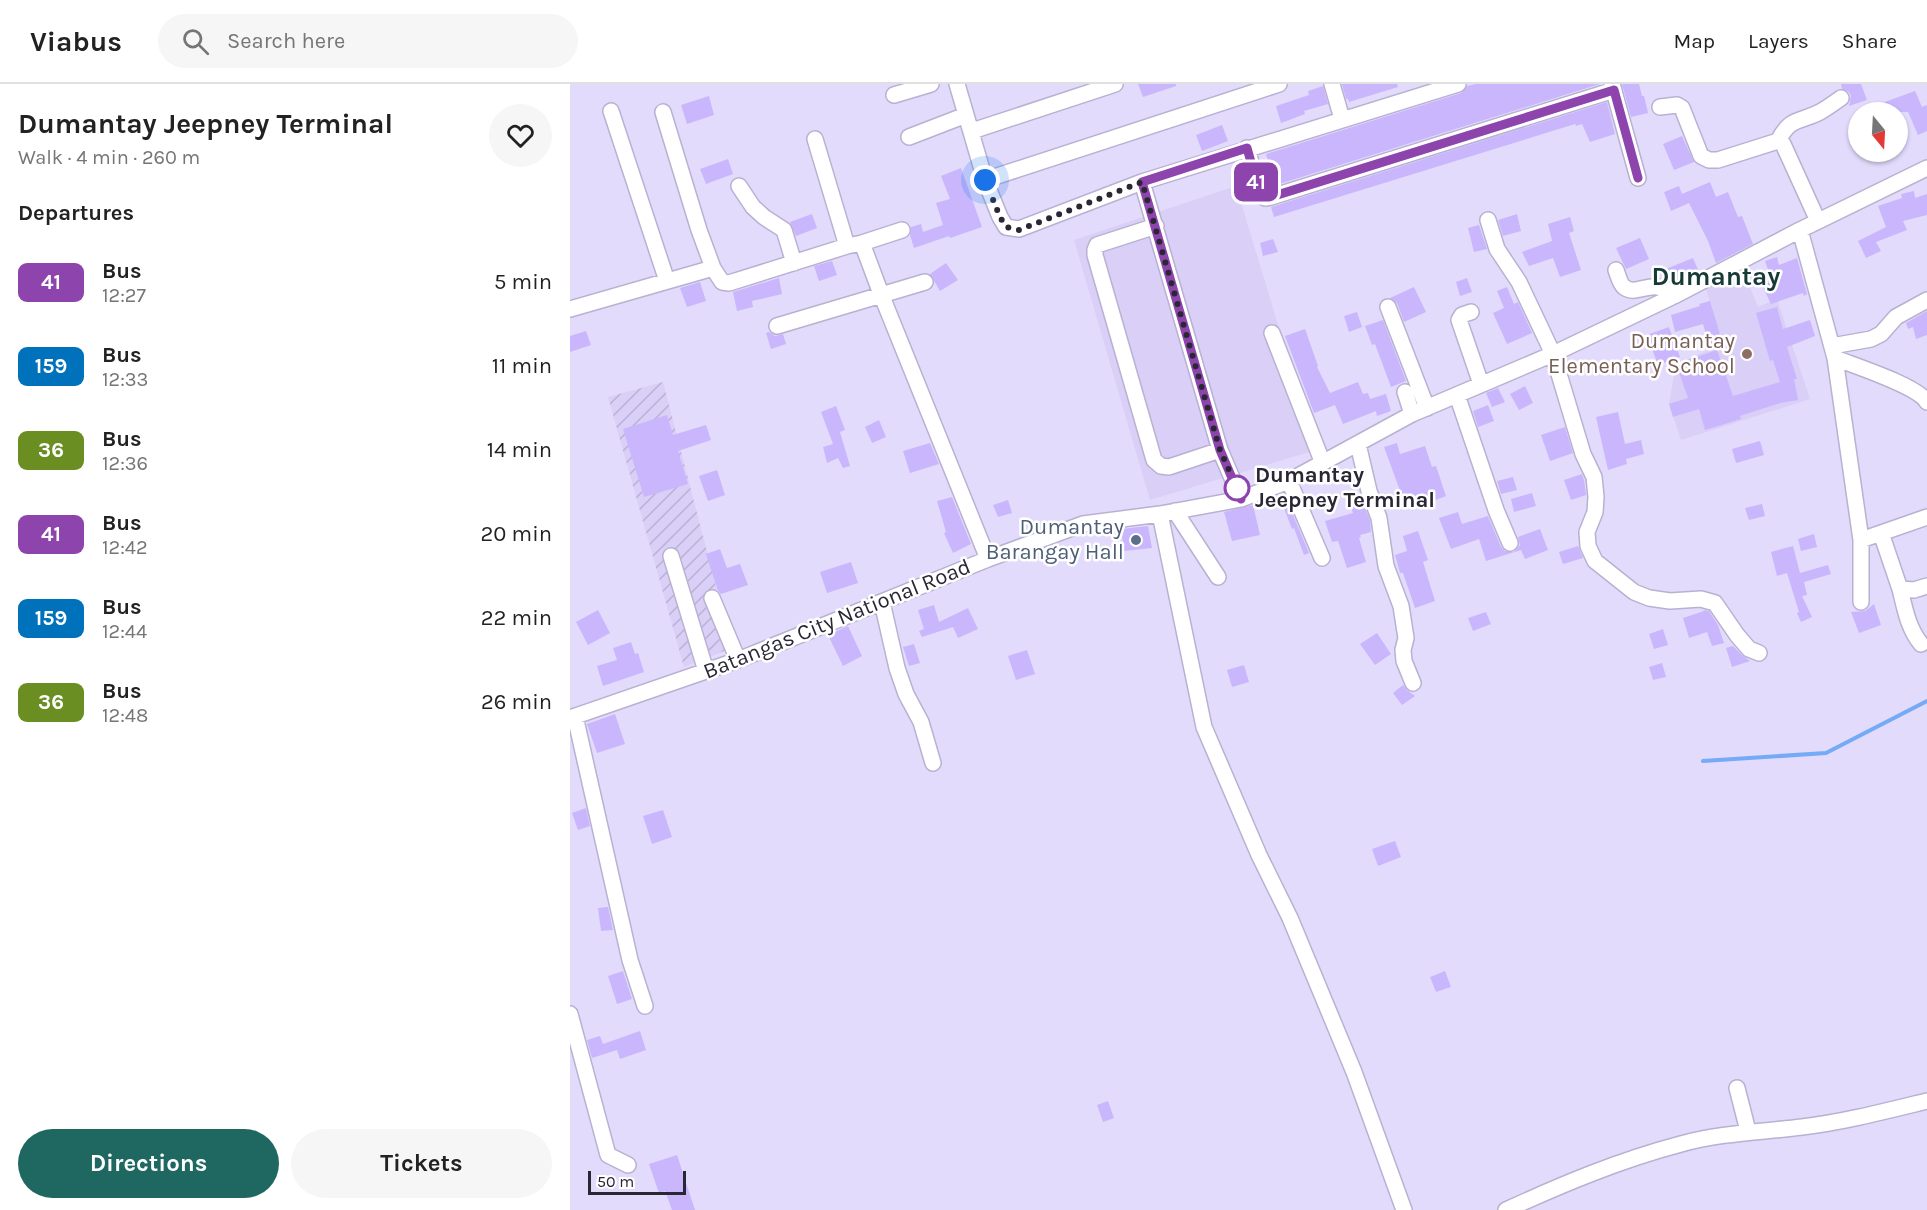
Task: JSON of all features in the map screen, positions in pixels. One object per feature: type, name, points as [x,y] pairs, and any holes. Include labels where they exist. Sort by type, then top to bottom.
[{"type":"street","points":[[894,95],[931,84]]},
{"type":"street","points":[[957,84],[985,180],[1000,217],[1006,227],[1019,230],[1142,182],[1458,84]]},
{"type":"street","points":[[972,131],[1115,84]]},
{"type":"street","points":[[985,180],[1280,84]]},
{"type":"street","points":[[1332,84],[1342,119]]},
{"type":"street","points":[[1247,148],[1260,194],[1265,198],[1613,87],[1638,178]]},
{"type":"street","points":[[1660,107],[1677,105],[1683,108],[1701,156],[1709,160],[1718,160],[1779,141],[1785,128],[1792,123],[1821,112],[1840,98]]},
{"type":"street","points":[[611,111],[668,281]]},
{"type":"street","points":[[663,112],[712,268],[722,282],[729,283],[902,230]]},
{"type":"street","points":[[909,137],[966,115]]},
{"type":"street","points":[[815,139],[855,245],[881,294],[988,559]]},
{"type":"street","points":[[1779,141],[1783,144],[1818,221]]},
{"type":"street","name":"Batangas City National Road","points":[[572,717],[738,660],[988,559],[1083,524],[1160,514],[1241,499],[1289,481],[1412,414],[1553,354],[1674,296],[1800,230],[1927,168]]},
{"type":"street","points":[[1142,182],[1220,450],[1241,499]]},
{"type":"street","points":[[739,186],[753,207],[784,230],[794,263]]},
{"type":"street","points":[[1488,220],[1497,249],[1519,282],[1553,354],[1583,454],[1594,477],[1595,512],[1587,532],[1588,546],[1595,561],[1634,592],[1649,598],[1670,601],[1701,599],[1714,603],[1749,649],[1759,653]]},
{"type":"street","points":[[1156,226],[1097,245],[1095,255],[1154,460],[1161,466],[1169,467],[1220,450]]},
{"type":"street","points":[[1800,230],[1834,352],[1861,540],[1861,602]]},
{"type":"street","points":[[570,309],[712,268]]},
{"type":"street","points":[[1616,270],[1626,289],[1660,287],[1674,296]]},
{"type":"street","points":[[777,326],[926,282]]},
{"type":"street","points":[[1834,352],[1881,334],[1896,317],[1927,300]]},
{"type":"street","points":[[1388,307],[1427,408]]},
{"type":"street","points":[[1471,312],[1462,315],[1459,320],[1481,384]]},
{"type":"street","points":[[1272,333],[1322,461]]},
{"type":"street","points":[[1834,352],[1924,396],[1927,402]]},
{"type":"street","points":[[1405,393],[1412,414]]},
{"type":"street","points":[[1457,395],[1496,510],[1510,543]]},
{"type":"street","points":[[1358,444],[1369,491],[1379,518],[1386,566],[1401,606],[1406,638],[1403,650],[1404,661],[1413,683]]},
{"type":"street","points":[[1289,481],[1323,558]]},
{"type":"street","points":[[1175,511],[1218,577]]},
{"type":"street","points":[[1160,514],[1204,727],[1259,855],[1290,918],[1341,1039],[1404,1210]]},
{"type":"street","points":[[1861,540],[1927,517]]},
{"type":"street","points":[[1881,533],[1913,634],[1921,644]]},
{"type":"street","points":[[671,556],[706,671]]},
{"type":"street","points":[[1900,589],[1914,590],[1927,586]]},
{"type":"street","points":[[712,598],[738,660]]},
{"type":"street","points":[[882,602],[897,668],[906,694],[921,722],[933,763]]},
{"type":"street","points":[[572,717],[616,895],[625,942],[645,1006]]},
{"type":"street","points":[[570,1014],[608,1155],[628,1165]]},
{"type":"street","points":[[1737,1088],[1748,1131]]},
{"type":"street","points":[[1506,1210],[1616,1164],[1682,1143],[1748,1131],[1803,1127],[1927,1101]]},
{"type":"shaded area","points":[[1236,186],[1316,450],[1150,500],[1074,240]]},
{"type":"shaded area","name":"Dumantay Elementary School","points":[[1744,272],[1758,307],[1777,299],[1810,399],[1681,440],[1669,404],[1676,364],[1723,344],[1706,289]]},
{"type":"shaded area","points":[[663,382],[732,648],[684,667],[608,397]]},
{"type":"building","points":[[1138,84],[1176,84],[1176,86],[1143,97]]},
{"type":"building","points":[[1342,84],[1397,84],[1398,87],[1349,102]]},
{"type":"building","points":[[1476,84],[1600,84],[1276,185],[1266,154],[1461,93],[1467,86]]},
{"type":"building","points":[[1622,84],[1639,84],[1648,113],[1631,117]]},
{"type":"building","points":[[1841,84],[1861,84],[1867,100],[1850,102],[1849,92],[1842,89]]},
{"type":"building","points":[[1323,86],[1328,104],[1304,111],[1305,114],[1281,123],[1276,106],[1309,95],[1308,91]]},
{"type":"building","points":[[1915,91],[1922,107],[1927,105],[1927,131],[1918,135],[1908,112],[1908,102],[1885,102]]},
{"type":"building","points":[[709,96],[714,115],[687,124],[681,105]]},
{"type":"building","points":[[1607,102],[1615,134],[1590,142],[1582,124],[1576,126],[1575,124],[1274,217],[1271,207]]},
{"type":"building","points":[[1222,125],[1228,141],[1202,151],[1196,135]]},
{"type":"building","points":[[1682,136],[1694,162],[1674,170],[1663,144]]},
{"type":"building","points":[[728,159],[733,174],[706,184],[700,169]]},
{"type":"building","points":[[961,168],[982,227],[914,248],[910,235],[911,227],[921,224],[923,232],[943,225],[936,203],[950,199],[941,176]]},
{"type":"building","points":[[1710,182],[1716,197],[1728,192],[1738,217],[1742,216],[1753,244],[1716,263],[1689,203],[1671,211],[1664,192],[1679,186],[1682,194]]},
{"type":"building","points":[[1914,191],[1915,198],[1927,194],[1927,215],[1903,221],[1907,230],[1876,242],[1881,251],[1866,258],[1858,241],[1886,227],[1878,206],[1902,198],[1901,194]]},
{"type":"building","points":[[812,214],[817,228],[796,236],[790,222]]},
{"type":"building","points":[[1517,214],[1521,231],[1503,236],[1498,220]]},
{"type":"building","points":[[1570,217],[1574,231],[1569,233],[1581,270],[1560,277],[1553,258],[1529,266],[1522,252],[1552,241],[1548,224]]},
{"type":"building","points":[[1479,225],[1487,249],[1474,252],[1468,228]]},
{"type":"building","points":[[1640,238],[1649,259],[1626,269],[1616,248]]},
{"type":"building","points":[[1273,239],[1278,252],[1263,256],[1260,243]]},
{"type":"building","points":[[1777,257],[1779,265],[1797,258],[1807,294],[1804,296],[1803,293],[1771,304],[1762,285],[1772,281],[1765,261]]},
{"type":"building","points":[[1693,258],[1699,272],[1674,284],[1671,282],[1666,269]]},
{"type":"building","points":[[832,261],[837,275],[819,281],[814,266]]},
{"type":"building","points":[[946,263],[958,280],[940,291],[930,274]]},
{"type":"building","points":[[779,278],[782,294],[752,301],[753,307],[737,311],[733,292]]},
{"type":"building","points":[[1467,278],[1472,292],[1460,296],[1456,282]]},
{"type":"building","points":[[700,282],[706,301],[687,307],[680,288]]},
{"type":"building","points":[[1414,287],[1426,312],[1404,322],[1397,303],[1390,298]]},
{"type":"building","points":[[1507,287],[1514,304],[1518,302],[1532,333],[1507,344],[1493,313],[1504,308],[1497,291]]},
{"type":"building","points":[[1710,301],[1723,344],[1710,348],[1703,324],[1675,332],[1671,315]]},
{"type":"building","points":[[1777,307],[1783,329],[1810,320],[1815,336],[1787,347],[1797,379],[1794,379],[1798,400],[1780,403],[1740,416],[1741,419],[1705,430],[1699,409],[1673,417],[1669,404],[1688,398],[1676,364],[1717,350],[1733,396],[1780,382],[1773,360],[1770,361],[1756,313]]},
{"type":"building","points":[[1927,311],[1927,335],[1916,339],[1913,327],[1908,329],[1906,323]]},
{"type":"building","points":[[1357,312],[1362,327],[1349,332],[1344,316]]},
{"type":"building","points":[[1383,320],[1406,381],[1391,387],[1375,344],[1372,345],[1365,326]]},
{"type":"building","points":[[1669,327],[1680,357],[1658,365],[1647,335]]},
{"type":"building","points":[[1305,329],[1317,367],[1330,393],[1358,382],[1363,394],[1368,393],[1370,399],[1386,394],[1391,411],[1377,416],[1376,411],[1343,424],[1335,405],[1314,413],[1285,336]]},
{"type":"building","points":[[586,331],[591,345],[570,352],[570,336]]},
{"type":"building","points":[[769,332],[775,336],[783,334],[786,344],[771,349],[766,333]]},
{"type":"building","points":[[1525,386],[1533,403],[1519,410],[1510,394]]},
{"type":"building","points":[[1498,388],[1505,402],[1492,407],[1486,393]]},
{"type":"building","points":[[1488,405],[1494,421],[1478,427],[1473,411]]},
{"type":"building","points":[[836,406],[845,430],[840,432],[850,466],[843,468],[838,458],[827,463],[823,447],[833,444],[821,412]]},
{"type":"building","points":[[1618,412],[1625,444],[1641,440],[1644,454],[1626,459],[1627,464],[1608,470],[1596,417]]},
{"type":"building","points":[[667,415],[673,435],[706,425],[711,440],[678,451],[688,484],[644,497],[623,429]]},
{"type":"building","points":[[879,420],[886,437],[872,443],[865,427]]},
{"type":"building","points":[[1565,427],[1573,453],[1550,461],[1541,435]]},
{"type":"building","points":[[1760,441],[1764,455],[1736,463],[1732,449]]},
{"type":"building","points":[[930,443],[939,464],[910,473],[903,451]]},
{"type":"building","points":[[1397,443],[1400,454],[1425,446],[1432,467],[1436,466],[1446,496],[1420,506],[1419,502],[1406,507],[1384,447]]},
{"type":"building","points":[[717,470],[725,495],[708,501],[699,476]]},
{"type":"building","points":[[1582,474],[1586,495],[1571,500],[1564,480]]},
{"type":"building","points":[[1513,477],[1517,490],[1501,494],[1497,481]]},
{"type":"building","points":[[1532,493],[1536,506],[1514,512],[1511,499]]},
{"type":"building","points":[[952,497],[971,544],[953,553],[944,533],[946,532],[937,501]]},
{"type":"building","points":[[1008,500],[1012,513],[998,517],[993,505]]},
{"type":"building","points":[[1287,501],[1309,553],[1304,555],[1282,503]]},
{"type":"building","points":[[1363,503],[1370,520],[1371,532],[1360,535],[1359,538],[1366,562],[1347,568],[1338,541],[1332,542],[1325,521],[1353,513],[1351,507]]},
{"type":"building","points":[[1762,504],[1765,516],[1749,520],[1745,508]]},
{"type":"building","points":[[1253,505],[1260,535],[1232,541],[1224,512]]},
{"type":"building","points":[[1458,512],[1462,524],[1488,516],[1501,547],[1505,551],[1514,552],[1520,545],[1518,537],[1540,529],[1548,550],[1525,559],[1521,550],[1486,561],[1479,539],[1451,549],[1439,518]]},
{"type":"building","points":[[1148,526],[1152,548],[1124,551],[1121,529]]},
{"type":"building","points":[[1418,531],[1428,560],[1423,562],[1435,601],[1415,608],[1395,555],[1407,551],[1403,536]]},
{"type":"building","points":[[1814,534],[1817,547],[1801,551],[1798,539]]},
{"type":"building","points":[[1578,546],[1583,558],[1563,564],[1559,552]]},
{"type":"building","points":[[1793,546],[1800,573],[1828,565],[1831,574],[1804,582],[1807,595],[1802,596],[1812,617],[1801,622],[1787,573],[1777,576],[1771,552]]},
{"type":"building","points":[[720,549],[727,568],[740,564],[748,585],[721,594],[718,591],[706,554]]},
{"type":"building","points":[[851,562],[858,583],[827,593],[820,572]]},
{"type":"building","points":[[1874,604],[1881,625],[1859,633],[1851,612],[1865,611]]},
{"type":"building","points":[[934,605],[939,622],[968,608],[978,629],[958,638],[953,627],[922,637],[919,631],[924,629],[918,610]]},
{"type":"building","points":[[598,610],[610,633],[588,645],[576,622]]},
{"type":"building","points":[[1703,610],[1709,611],[1718,625],[1724,643],[1712,646],[1707,632],[1689,638],[1683,618]]},
{"type":"building","points":[[1486,612],[1491,624],[1473,631],[1468,618]]},
{"type":"building","points":[[848,626],[862,656],[843,666],[828,635]]},
{"type":"building","points":[[1663,629],[1668,645],[1654,649],[1649,634]]},
{"type":"building","points":[[1377,633],[1391,654],[1375,665],[1360,644]]},
{"type":"building","points":[[631,642],[635,654],[638,653],[644,672],[603,686],[597,666],[617,660],[613,648]]},
{"type":"building","points":[[914,644],[920,663],[909,666],[903,647]]},
{"type":"building","points":[[1733,646],[1750,661],[1732,667],[1726,648]]},
{"type":"building","points":[[1027,650],[1035,674],[1016,680],[1008,656]]},
{"type":"building","points":[[1662,663],[1666,677],[1653,680],[1649,667]]},
{"type":"building","points":[[1244,665],[1249,682],[1232,687],[1227,670]]},
{"type":"building","points":[[1403,685],[1415,696],[1402,705],[1393,693]]},
{"type":"building","points":[[615,714],[625,744],[597,753],[587,724]]},
{"type":"building","points":[[586,808],[590,826],[578,830],[572,813]]},
{"type":"building","points":[[663,810],[672,837],[652,844],[643,816]]},
{"type":"building","points":[[1395,841],[1401,857],[1378,866],[1372,849]]},
{"type":"building","points":[[608,907],[613,930],[601,931],[598,908]]},
{"type":"building","points":[[623,971],[632,999],[617,1004],[608,976]]},
{"type":"building","points":[[1445,971],[1451,987],[1436,992],[1430,977]]},
{"type":"building","points":[[640,1031],[646,1050],[620,1059],[617,1050],[592,1058],[587,1040],[600,1036],[603,1044]]},
{"type":"building","points":[[1108,1101],[1114,1118],[1103,1122],[1097,1105]]},
{"type":"building","points":[[677,1155],[695,1210],[672,1210],[665,1191],[659,1193],[649,1164]]},
{"type":"waterway","points":[[1703,761],[1826,753],[1927,701]]},
{"type":"bus line","name":"41","points":[[1241,499],[1220,450],[1142,182],[1247,148],[1260,194],[1265,198],[1271,197],[1614,90],[1638,178]]},
{"type":"place","name":"Dumantay Elementary School","points":[[1747,354]]},
{"type":"place","name":"Dumantay Jeepney Terminal","points":[[1237,488]]},
{"type":"place","name":"Dumantay Barangay Hall","points":[[1136,540]]},
{"type":"district","name":"Dumantay","points":[[1716,276]]},
{"type":"route","points":[[985,180],[1006,227],[1019,230],[1142,182],[1220,450],[1237,488]]}]
